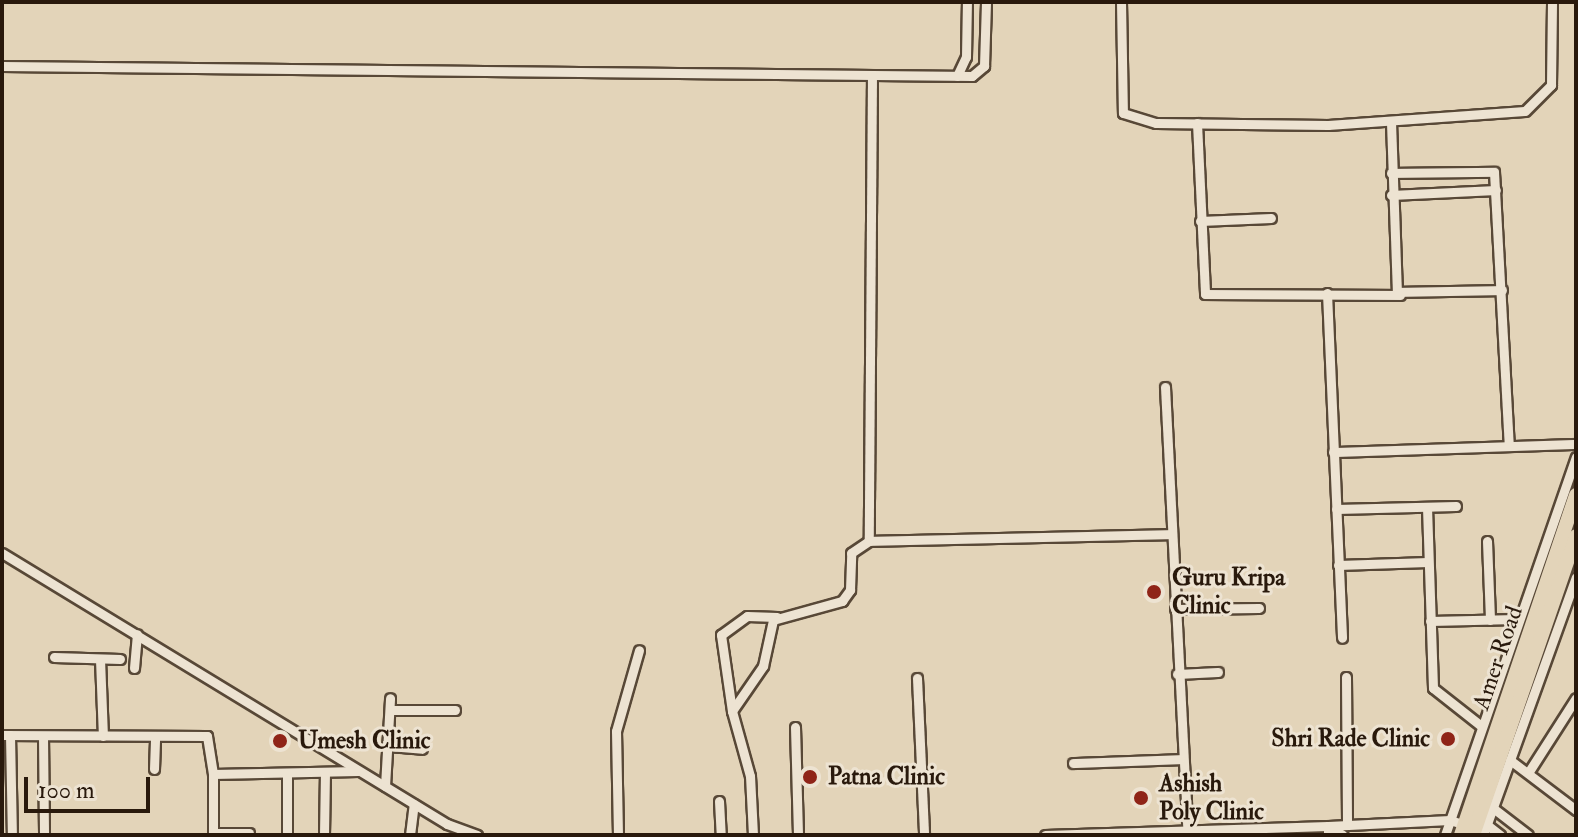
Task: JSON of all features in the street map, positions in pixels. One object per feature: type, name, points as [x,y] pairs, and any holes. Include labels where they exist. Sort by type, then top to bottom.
[{"type":"highway","name":"Amer Road","points":[[1466,832],[1576,495]]},
{"type":"highway","name":"Amer Road","points":[[1466,832],[1507,758],[1576,536]]},
{"type":"street","points":[[957,76],[966,57],[967,2]]},
{"type":"street","points":[[2,66],[957,76],[982,71],[986,2]]},
{"type":"street","points":[[1121,2],[1123,113],[1197,123],[1391,122],[1498,116],[1538,104],[1551,85],[1552,2]]},
{"type":"street","points":[[869,541],[872,75]]},
{"type":"street","points":[[1391,122],[1391,195],[1400,295]]},
{"type":"street","points":[[1197,123],[1200,221],[1207,296],[1400,295],[1502,290]]},
{"type":"street","points":[[1391,173],[1488,168],[1496,190],[1509,445]]},
{"type":"street","points":[[1391,195],[1496,190]]},
{"type":"street","points":[[1200,221],[1271,218]]},
{"type":"street","points":[[1327,293],[1342,638]]},
{"type":"street","points":[[1165,387],[1180,759],[1187,828]]},
{"type":"street","points":[[1333,452],[1576,444]]},
{"type":"street","points":[[1445,835],[1516,619],[1576,457]]},
{"type":"street","points":[[1336,509],[1456,506]]},
{"type":"street","points":[[1427,507],[1430,621],[1436,696],[1480,725]]},
{"type":"street","points":[[753,835],[750,776],[732,711],[721,635],[747,616],[777,617],[848,596],[851,553],[869,541],[1172,534]]},
{"type":"street","points":[[1487,541],[1490,620]]},
{"type":"street","points":[[2,553],[358,771],[414,804],[477,835]]},
{"type":"street","points":[[1338,565],[1428,562]]},
{"type":"street","points":[[1483,835],[1507,758],[1576,577]]},
{"type":"street","points":[[1175,609],[1259,608]]},
{"type":"street","points":[[732,711],[763,666],[777,617]]},
{"type":"street","points":[[1430,621],[1516,619]]},
{"type":"street","points":[[134,668],[137,634]]},
{"type":"street","points":[[618,835],[616,731],[639,650]]},
{"type":"street","points":[[54,657],[120,659]]},
{"type":"street","points":[[100,659],[103,736]]},
{"type":"street","points":[[1177,674],[1218,672]]},
{"type":"street","points":[[1345,830],[1346,677]]},
{"type":"street","points":[[917,678],[924,835]]},
{"type":"street","points":[[385,786],[390,698]]},
{"type":"street","points":[[1528,773],[1576,698]]},
{"type":"street","points":[[390,710],[455,710]]},
{"type":"street","points":[[795,727],[798,835]]},
{"type":"street","points":[[12,835],[6,735],[212,737],[213,834],[249,833]]},
{"type":"street","points":[[43,736],[44,835]]},
{"type":"street","points":[[152,737],[152,769]]},
{"type":"street","points":[[389,746],[422,749]]},
{"type":"street","points":[[1507,758],[1576,810]]},
{"type":"street","points":[[1073,763],[1180,759]]},
{"type":"street","points":[[213,774],[358,771]]},
{"type":"street","points":[[324,835],[325,773]]},
{"type":"street","points":[[287,774],[287,835]]},
{"type":"street","points":[[719,801],[721,835]]},
{"type":"street","points":[[410,835],[414,804]]},
{"type":"street","points":[[1493,808],[1528,835]]},
{"type":"street","points":[[1045,835],[1176,832],[1187,828],[1345,830],[1450,820],[1466,832]]},
{"type":"street","points":[[1486,824],[1500,835]]},
{"type":"place","name":"Guru Kripa Clinic","points":[[1154,592]]},
{"type":"place","name":"Shri Rade Clinic","points":[[1448,739]]},
{"type":"place","name":"Umesh Clinic","points":[[280,741]]},
{"type":"place","name":"Patna Clinic","points":[[810,777]]},
{"type":"place","name":"Ashish Poly Clinic","points":[[1141,798]]}]
